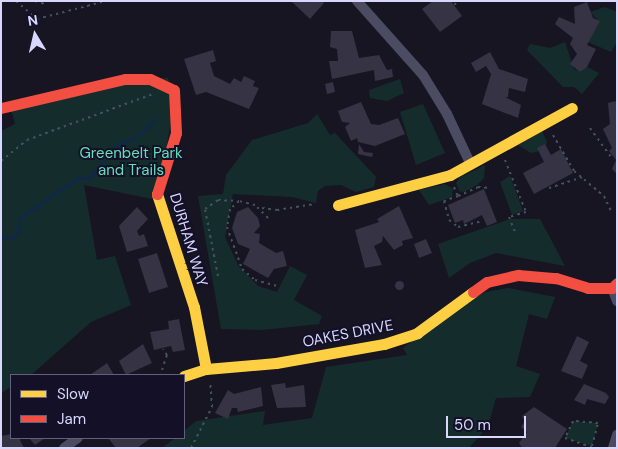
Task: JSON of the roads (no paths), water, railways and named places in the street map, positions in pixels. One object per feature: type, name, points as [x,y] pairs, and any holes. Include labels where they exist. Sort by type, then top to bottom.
[{"type":"street","points":[[357,1],[423,75],[447,114],[471,165]]},
{"type":"street","name":"DURHAM WAY","points":[[1,108],[125,80],[164,84],[174,90],[178,113],[176,132],[158,183],[157,200],[194,307],[206,369]]},
{"type":"street","points":[[338,205],[450,175],[572,108]]},
{"type":"street","name":"OAKES DRIVE","points":[[185,376],[206,369],[276,363],[384,344],[417,333],[486,282],[518,275],[556,278],[588,288],[614,285]]},
{"type":"street","points":[[614,285],[617,301]]},
{"type":"street","points":[[613,448],[617,434]]},
{"type":"street","points":[[64,448],[77,439]]},
{"type":"waterway","points":[[1,238],[13,237],[19,231],[20,218],[77,178],[89,178],[118,144],[135,138],[155,120]]},
{"type":"park label","name":"Greenbelt Park and Trails","points":[[131,162]]}]
